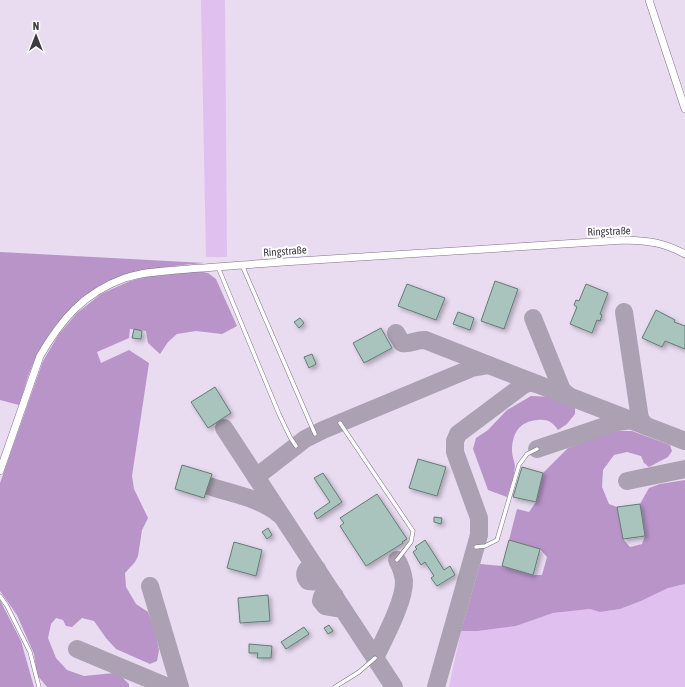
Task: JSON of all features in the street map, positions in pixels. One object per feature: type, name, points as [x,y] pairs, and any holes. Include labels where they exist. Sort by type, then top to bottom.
[{"type":"street","points":[[649,0],[685,109]]},
{"type":"street","name":"Ringstraße","points":[[0,471],[40,356],[58,326],[72,311],[90,296],[124,278],[144,272],[625,240],[649,241],[668,246],[685,254]]},
{"type":"lane","points":[[242,265],[315,434]]},
{"type":"lane","points":[[218,267],[279,414],[296,446]]},
{"type":"lane","points":[[340,423],[413,531],[411,542],[397,560]]},
{"type":"lane","points":[[476,546],[485,546],[497,540],[519,464],[527,454],[537,449]]},
{"type":"lane","points":[[0,596],[7,606],[30,652],[39,687]]},
{"type":"lane","points":[[335,687],[359,672],[375,658]]},
{"type":"shaded area","points":[[201,0],[225,0],[227,257],[206,257]]},
{"type":"shaded area","points":[[0,252],[205,263],[162,267],[132,273],[104,285],[78,302],[67,312],[48,336],[33,364],[19,405],[0,400]]},
{"type":"shaded area","points":[[198,271],[208,273],[216,279],[237,326],[222,334],[196,331],[177,334],[168,342],[160,354],[148,343],[146,331],[130,329],[129,338],[97,352],[101,363],[129,350],[149,363],[132,476],[134,489],[148,518],[142,530],[138,556],[135,562],[125,573],[126,587],[136,604],[148,612],[155,630],[159,650],[157,661],[150,664],[116,649],[94,621],[82,618],[72,627],[66,626],[63,620],[56,618],[51,624],[48,638],[56,658],[67,670],[84,676],[114,673],[122,677],[129,684],[129,687],[47,687],[37,675],[34,654],[17,615],[0,591],[0,483],[43,361],[59,334],[77,313],[101,294],[130,281],[154,275]]},
{"type":"shaded area","points":[[531,396],[553,397],[575,405],[575,414],[567,424],[558,430],[550,422],[541,420],[531,421],[521,426],[513,439],[512,453],[515,465],[512,482],[507,497],[488,490],[473,449],[476,438],[488,430],[507,410]]},
{"type":"shaded area","points":[[612,431],[632,431],[670,445],[672,451],[668,457],[649,467],[644,463],[641,456],[627,452],[614,455],[603,470],[602,487],[609,504],[617,507],[623,539],[630,547],[642,544],[645,536],[640,504],[649,488],[660,484],[685,480],[685,584],[668,588],[620,609],[600,612],[590,609],[553,613],[516,626],[478,631],[461,631],[480,564],[502,566],[533,575],[542,575],[547,557],[540,549],[509,540],[517,509],[529,512],[536,502],[543,473],[568,448]]},
{"type":"shaded area","points":[[685,584],[685,687],[449,687],[461,631],[478,631],[516,626],[553,613],[591,609],[600,612],[620,609],[668,588]]},
{"type":"shaded area","points":[[0,600],[21,641],[34,687],[0,687]]},
{"type":"building","points":[[495,281],[518,289],[504,329],[481,321]]},
{"type":"building","points":[[407,284],[445,298],[436,320],[398,306]]},
{"type":"building","points":[[586,284],[608,293],[600,314],[602,315],[600,321],[597,320],[592,333],[570,324],[577,307],[574,305],[576,300],[579,301]]},
{"type":"building","points":[[656,310],[675,320],[674,322],[685,326],[685,349],[665,341],[662,347],[642,338]]},
{"type":"building","points":[[458,312],[474,318],[470,330],[453,324]]},
{"type":"building","points":[[300,318],[304,323],[299,328],[294,322]]},
{"type":"building","points":[[381,328],[392,348],[364,363],[353,343]]},
{"type":"building","points":[[134,329],[142,331],[141,339],[132,338]]},
{"type":"building","points":[[312,354],[316,364],[309,368],[304,357]]},
{"type":"building","points":[[215,387],[231,413],[208,428],[191,402]]},
{"type":"building","points":[[418,459],[446,467],[437,496],[409,488]]},
{"type":"building","points":[[182,465],[212,474],[204,498],[175,489]]},
{"type":"building","points":[[522,467],[543,473],[536,502],[513,497]]},
{"type":"building","points":[[323,473],[342,502],[317,519],[314,513],[330,502],[314,478]]},
{"type":"building","points":[[377,494],[407,539],[366,566],[340,526],[344,523],[340,518]]},
{"type":"building","points":[[640,504],[645,536],[623,539],[617,507]]},
{"type":"building","points":[[434,517],[442,518],[441,524],[434,522]]},
{"type":"building","points":[[268,528],[272,535],[267,539],[262,532]]},
{"type":"building","points":[[425,540],[444,570],[450,566],[455,575],[437,586],[431,578],[434,576],[425,562],[421,565],[413,552],[417,549],[415,547]]},
{"type":"building","points":[[509,540],[540,549],[533,575],[502,566]]},
{"type":"building","points":[[234,542],[262,550],[256,576],[227,568]]},
{"type":"building","points":[[268,595],[270,621],[240,623],[238,598]]},
{"type":"building","points":[[329,625],[333,631],[328,634],[324,628]]},
{"type":"building","points":[[304,627],[309,634],[286,649],[281,642]]},
{"type":"building","points":[[249,644],[272,646],[271,658],[257,658],[258,653],[249,653]]},
{"type":"taxiway","points":[[624,312],[640,419],[646,426]]},
{"type":"taxiway","points":[[533,318],[562,390],[569,396]]},
{"type":"taxiway","points":[[396,333],[402,343],[425,340],[537,384]]},
{"type":"taxiway","points":[[256,477],[305,439],[323,430],[472,368],[489,365]]},
{"type":"taxiway","points":[[436,687],[479,535],[479,518],[455,452],[455,441],[458,434],[522,386],[531,383],[685,441]]},
{"type":"taxiway","points":[[537,449],[617,422],[632,420]]},
{"type":"taxiway","points":[[224,428],[394,687]]},
{"type":"taxiway","points":[[627,481],[685,469]]},
{"type":"taxiway","points":[[209,486],[255,500],[279,514]]},
{"type":"taxiway","points":[[375,658],[398,609],[401,598],[404,581],[401,568],[397,560]]},
{"type":"taxiway","points":[[317,569],[308,568],[305,575],[308,581],[321,582]]},
{"type":"taxiway","points":[[150,586],[180,687]]},
{"type":"taxiway","points":[[335,596],[331,593],[325,593],[321,601],[325,606],[337,608]]},
{"type":"taxiway","points":[[77,649],[168,687]]}]
